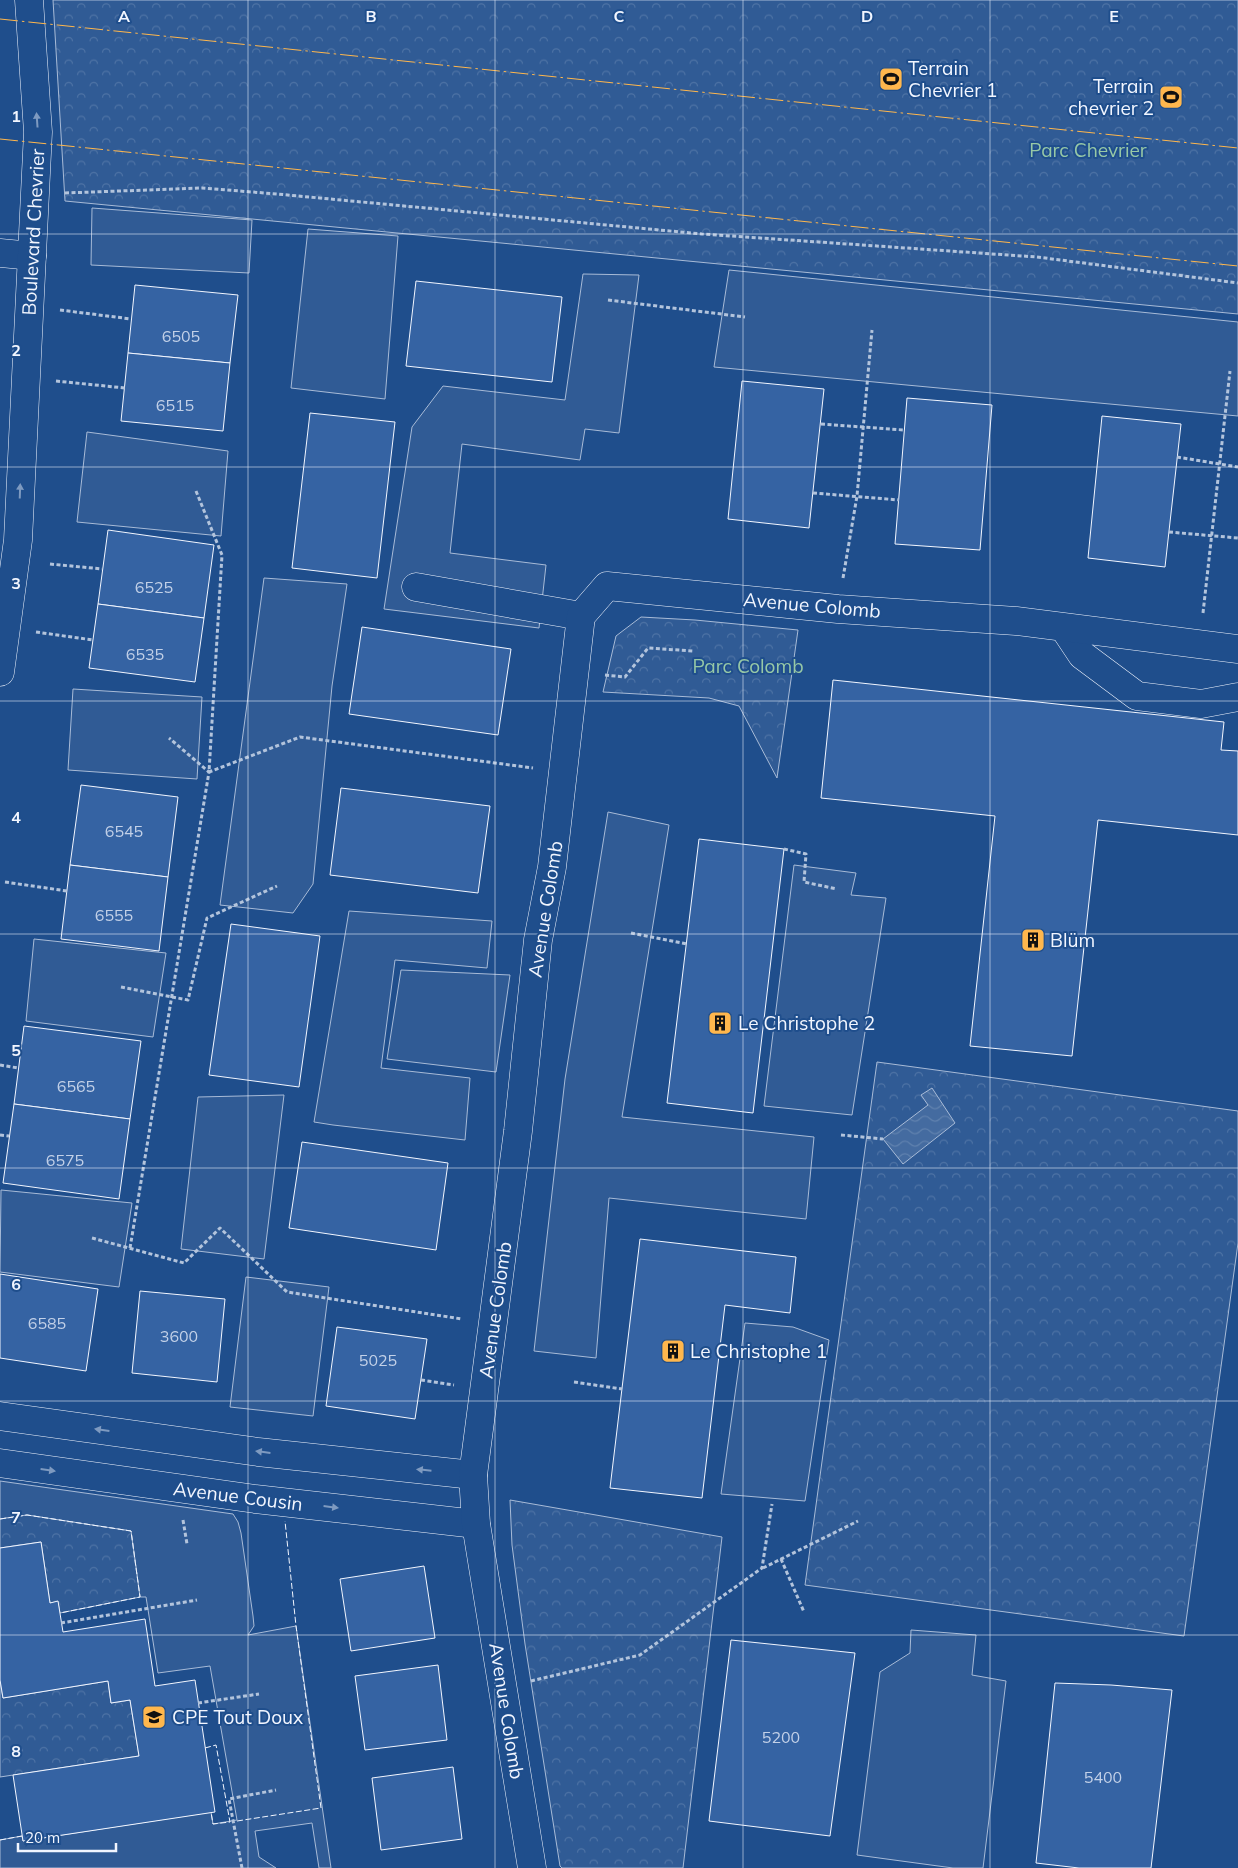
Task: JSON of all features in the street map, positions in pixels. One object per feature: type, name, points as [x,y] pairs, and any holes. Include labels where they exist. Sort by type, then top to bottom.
[{"type":"street","name":"Boulevard Chevrier","points":[[0,672],[32,256],[38,132],[29,0]]},
{"type":"street","points":[[0,253],[32,256]]},
{"type":"street","points":[[416,586],[581,616]]},
{"type":"street","name":"Avenue Colomb","points":[[532,1868],[476,1524],[473,1476],[518,1131],[538,940],[552,867],[564,772],[581,616],[607,586],[838,609],[1016,621],[1238,649]]},
{"type":"street","points":[[1064,628],[1082,655],[1137,696],[1201,704],[1238,697]]},
{"type":"street","points":[[0,1416],[258,1452],[473,1476]]},
{"type":"street","name":"Avenue Cousin","points":[[0,1463],[245,1497],[476,1524]]},
{"type":"path","points":[[56,193],[202,188],[702,234],[1037,257],[1238,283]]},
{"type":"path","points":[[608,300],[745,317]]},
{"type":"path","points":[[54,309],[131,318]]},
{"type":"path","points":[[838,609],[857,496],[872,330]]},
{"type":"path","points":[[1199,645],[1230,370]]},
{"type":"path","points":[[53,381],[125,388]]},
{"type":"path","points":[[821,424],[904,430]]},
{"type":"path","points":[[1177,457],[1238,467]]},
{"type":"path","points":[[130,1248],[209,772],[222,555],[196,491]]},
{"type":"path","points":[[814,493],[899,500]]},
{"type":"path","points":[[1169,532],[1238,538]]},
{"type":"path","points":[[50,564],[102,569]]},
{"type":"path","points":[[36,632],[93,640]]},
{"type":"path","points":[[574,673],[626,677],[648,648],[693,651]]},
{"type":"path","points":[[209,772],[300,737],[564,772]]},
{"type":"path","points":[[169,738],[209,772]]},
{"type":"path","points":[[784,849],[806,854],[804,882],[837,889]]},
{"type":"path","points":[[5,882],[67,891]]},
{"type":"path","points":[[122,987],[188,1000],[207,918],[277,886]]},
{"type":"path","points":[[631,933],[686,944]]},
{"type":"path","points":[[0,1066],[18,1068]]},
{"type":"path","points":[[0,1135],[9,1136]]},
{"type":"path","points":[[840,1135],[883,1139]]},
{"type":"path","points":[[92,1238],[184,1263],[220,1228],[287,1292],[493,1323]]},
{"type":"path","points":[[574,1382],[622,1389]]},
{"type":"path","points":[[762,1568],[772,1504]]},
{"type":"path","points":[[503,1688],[640,1654],[762,1568],[858,1521]]},
{"type":"path","points":[[781,1559],[804,1612]]},
{"type":"path","points":[[61,1623],[197,1600]]},
{"type":"path","points":[[198,1703],[260,1694]]},
{"type":"path","points":[[242,1868],[230,1799],[276,1790]]},
{"type":"shaded area","points":[[92,208],[252,220],[249,273],[91,265]]},
{"type":"shaded area","points":[[308,229],[398,236],[385,399],[291,388]]},
{"type":"shaded area","points":[[729,270],[1238,322],[1238,416],[714,367]]},
{"type":"shaded area","points":[[583,274],[639,275],[619,433],[585,429],[580,460],[462,444],[450,553],[546,565],[539,628],[384,609],[412,427],[443,386],[565,400]]},
{"type":"shaded area","points":[[87,432],[228,451],[221,536],[77,522]]},
{"type":"shaded area","points":[[264,578],[347,584],[332,686],[313,884],[293,913],[220,905]]},
{"type":"shaded area","points":[[73,689],[202,697],[197,779],[68,770]]},
{"type":"shaded area","points":[[608,812],[669,825],[622,1117],[814,1137],[806,1219],[609,1198],[596,1358],[534,1351],[565,1079]]},
{"type":"shaded area","points":[[794,865],[856,873],[851,895],[886,898],[852,1115],[764,1106]]},
{"type":"shaded area","points":[[349,911],[492,921],[487,968],[395,960],[381,1068],[470,1078],[465,1140],[314,1122]]},
{"type":"shaded area","points":[[34,939],[166,953],[153,1037],[26,1021]]},
{"type":"shaded area","points":[[401,970],[510,975],[496,1072],[387,1059]]},
{"type":"shaded area","points":[[284,1095],[264,1259],[181,1249],[198,1097]]},
{"type":"shaded area","points":[[1,1190],[132,1203],[119,1287],[0,1272]]},
{"type":"shaded area","points":[[246,1277],[329,1287],[313,1416],[230,1407]]},
{"type":"shaded area","points":[[745,1323],[793,1327],[829,1340],[805,1501],[721,1494]]},
{"type":"shaded area","points":[[0,1481],[233,1514],[238,1522],[241,1533],[253,1616],[254,1626],[248,1635],[296,1626],[331,1868],[319,1868],[312,1823],[255,1831],[259,1857],[276,1868],[0,1868],[0,1840],[22,1836],[23,1841],[211,1812],[213,1824],[237,1820],[210,1666],[158,1673],[146,1597],[140,1597],[131,1531],[27,1515],[0,1519]]},
{"type":"shaded area","points":[[911,1630],[976,1635],[972,1675],[1006,1681],[983,1868],[953,1868],[857,1855],[880,1672],[910,1653]]},
{"type":"green space","name":"Parc Chevrier","points":[[53,0],[1238,0],[1238,314],[65,201]]},
{"type":"green space","name":"Parc Colomb","points":[[641,617],[798,630],[777,778],[739,706],[709,698],[603,692],[616,636]]},
{"type":"green space","points":[[877,1062],[1238,1111],[1238,1243],[1184,1636],[805,1585]]},
{"type":"green space","points":[[510,1500],[722,1537],[683,1868],[562,1868],[560,1866],[525,1644],[512,1545]]},
{"type":"green space","points":[[27,1515],[131,1531],[140,1597],[60,1613],[58,1602],[50,1603],[41,1542],[0,1548],[0,1519]]},
{"type":"green space","points":[[0,1681],[3,1698],[108,1681],[111,1703],[130,1700],[139,1756],[0,1777]]},
{"type":"water","points":[[932,1088],[955,1123],[903,1164],[883,1139],[928,1105],[921,1095]]},
{"type":"building","points":[[416,281],[562,297],[552,382],[406,366]]},
{"type":"building","points":[[135,285],[238,295],[230,363],[128,353]]},
{"type":"building","points":[[128,353],[230,363],[223,431],[121,421]]},
{"type":"building","points":[[742,381],[824,389],[809,528],[728,519]]},
{"type":"building","points":[[907,398],[992,405],[980,550],[895,544]]},
{"type":"building","points":[[310,413],[395,422],[377,578],[292,568]]},
{"type":"building","points":[[1102,416],[1181,424],[1165,567],[1088,558]]},
{"type":"building","points":[[108,530],[214,545],[204,618],[98,604]]},
{"type":"building","points":[[98,604],[204,618],[195,682],[89,668]]},
{"type":"building","points":[[362,627],[511,649],[498,735],[349,714]]},
{"type":"building","name":"Blüm","points":[[833,680],[1224,722],[1221,750],[1238,751],[1238,835],[1098,820],[1072,1056],[970,1046],[995,816],[821,798]]},
{"type":"building","points":[[81,785],[178,797],[168,877],[70,865]]},
{"type":"building","points":[[341,788],[490,806],[478,893],[330,875]]},
{"type":"building","name":"Le Christophe 2","points":[[699,839],[784,849],[753,1113],[667,1103]]},
{"type":"building","points":[[70,865],[168,877],[159,951],[61,939]]},
{"type":"building","points":[[231,924],[320,936],[299,1087],[209,1075]]},
{"type":"building","points":[[24,1026],[141,1041],[130,1119],[14,1104]]},
{"type":"building","points":[[14,1104],[130,1119],[119,1199],[3,1183]]},
{"type":"building","points":[[302,1142],[448,1163],[436,1250],[289,1228]]},
{"type":"building","name":"Le Christophe 1","points":[[640,1239],[796,1257],[790,1313],[725,1305],[702,1498],[610,1488]]},
{"type":"building","points":[[0,1274],[98,1289],[86,1371],[0,1358]]},
{"type":"building","points":[[140,1291],[225,1299],[217,1382],[132,1373]]},
{"type":"building","points":[[337,1327],[427,1339],[415,1419],[326,1406]]},
{"type":"building","points":[[41,1542],[50,1603],[58,1601],[63,1632],[145,1619],[155,1686],[195,1680],[215,1812],[23,1841],[13,1775],[139,1756],[130,1700],[111,1703],[108,1681],[3,1698],[0,1680],[0,1548]]},
{"type":"building","points":[[424,1566],[435,1638],[351,1651],[340,1579]]},
{"type":"building","points":[[731,1640],[855,1653],[830,1836],[709,1821]]},
{"type":"building","points":[[438,1665],[447,1740],[365,1750],[355,1676]]},
{"type":"building","points":[[1055,1683],[1172,1690],[1151,1868],[1079,1868],[1036,1863]]},
{"type":"building","points":[[453,1767],[462,1839],[381,1850],[372,1778]]},
{"type":"fence","points":[[0,1519],[27,1515],[131,1531],[140,1597],[60,1613]]},
{"type":"fence","points":[[237,1821],[321,1808],[296,1626],[285,1521]]},
{"type":"fence","points":[[205,1748],[216,1745],[230,1822],[213,1824],[211,1812]]},
{"type":"fence","points":[[0,1840],[22,1836]]},
{"type":"power","points":[[0,19],[1238,148]]},
{"type":"power","points":[[0,139],[1238,266]]},
{"type":"place","name":"Terrain Chevrier 1","points":[[891,79]]},
{"type":"place","name":"Terrain chevrier 2","points":[[1171,97]]},
{"type":"place","name":"Blüm","points":[[1033,940]]},
{"type":"place","name":"Le Christophe 2","points":[[720,1023]]},
{"type":"place","name":"Le Christophe 1","points":[[673,1351]]},
{"type":"place","name":"CPE Tout Doux","points":[[154,1717]]}]
